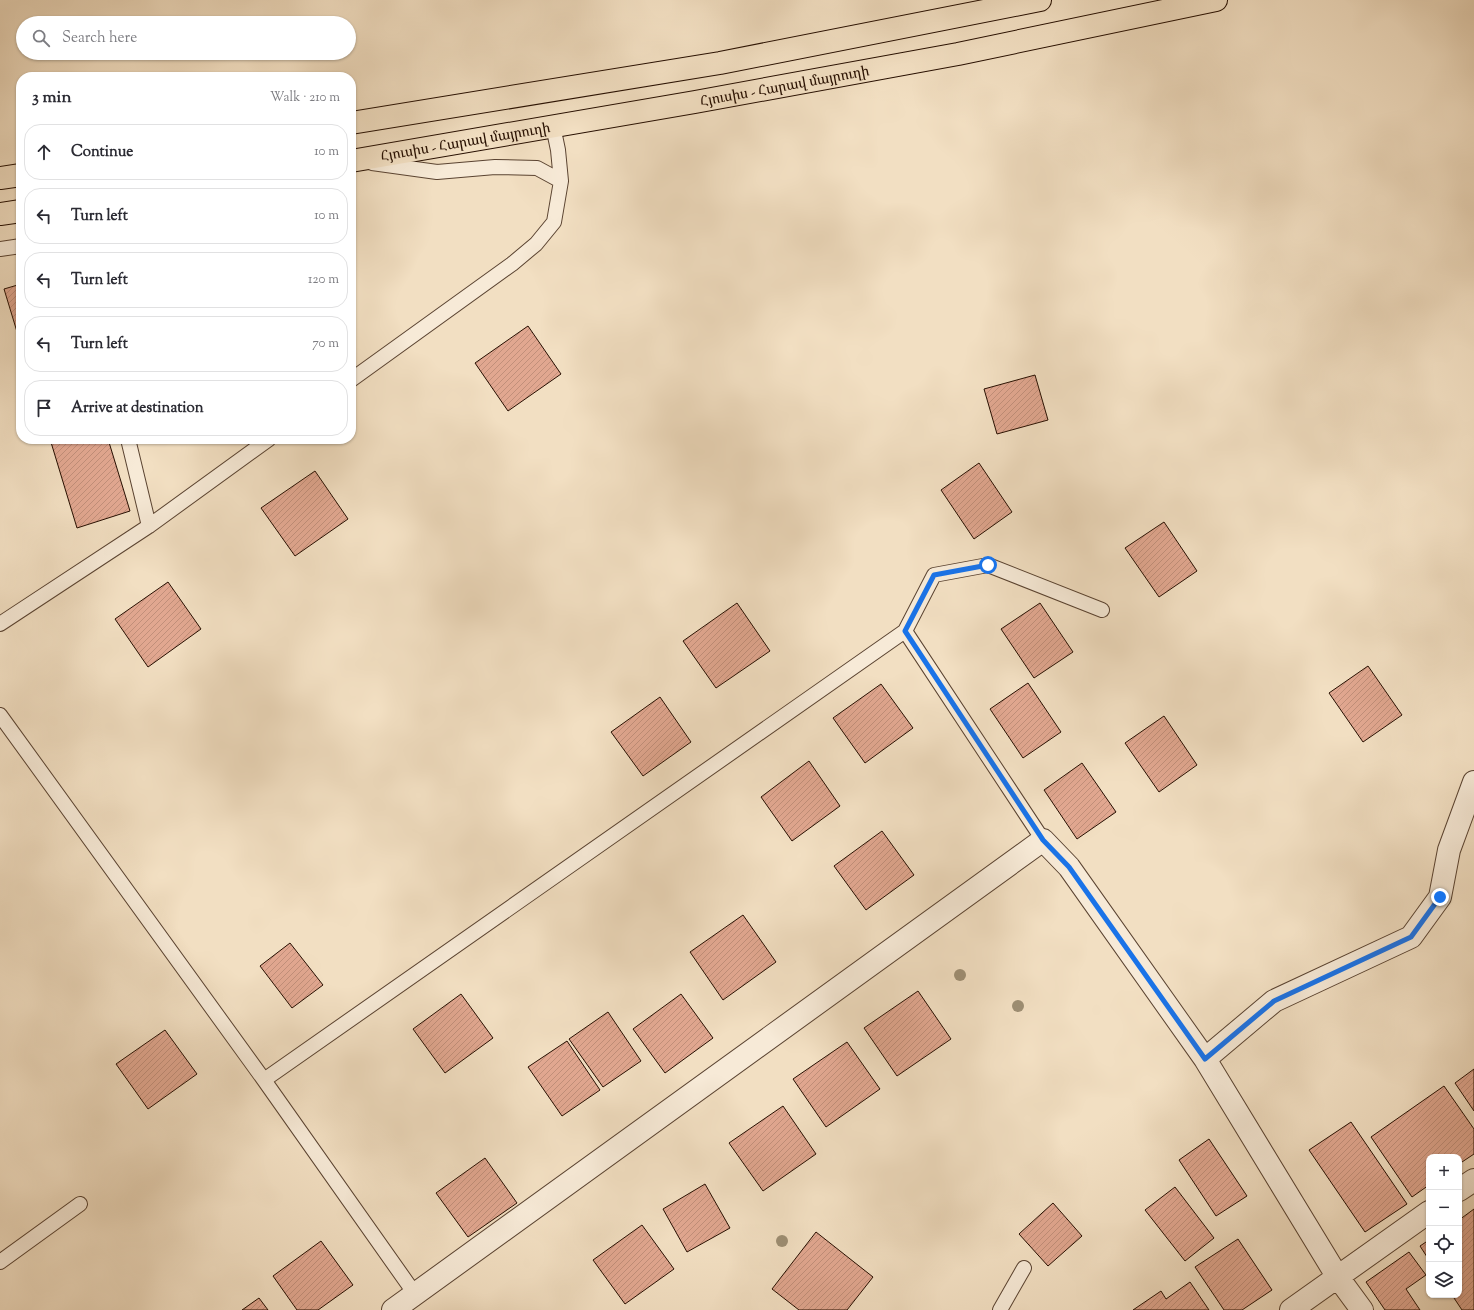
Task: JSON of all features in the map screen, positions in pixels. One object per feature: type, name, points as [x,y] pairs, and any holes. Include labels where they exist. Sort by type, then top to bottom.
[{"type":"highway","points":[[356,122],[720,62],[1040,0]]},
{"type":"highway","name":"Հյուսիս - Հարավ մայրուղի","points":[[356,160],[958,54],[1216,0]]},
{"type":"highway","points":[[0,178],[16,176]]},
{"type":"highway","points":[[0,214],[16,212]]},
{"type":"street","points":[[1205,1059],[1274,1001],[1411,937],[1440,897],[1449,850],[1474,782]]},
{"type":"street","points":[[393,1310],[1043,840],[1069,867],[1205,1059],[1337,1276],[1362,1310]]},
{"type":"street","points":[[1462,1188],[1474,1180]]},
{"type":"street","points":[[1291,1310],[1426,1214]]},
{"type":"lane","points":[[356,376],[512,264],[536,244],[554,222],[561,181],[558,150],[553,126]]},
{"type":"lane","points":[[356,161],[437,172],[495,167],[538,168],[561,181]]},
{"type":"lane","points":[[0,250],[16,247]]},
{"type":"lane","points":[[129,444],[149,526]]},
{"type":"lane","points":[[0,624],[149,526],[262,444]]},
{"type":"lane","points":[[264,1080],[905,631],[934,575],[988,565],[1102,610]]},
{"type":"lane","points":[[905,631],[1043,840]]},
{"type":"lane","points":[[0,715],[264,1080],[415,1294]]},
{"type":"lane","points":[[0,1262],[80,1204]]},
{"type":"lane","points":[[1000,1310],[1024,1268]]},
{"type":"building","points":[[16,285],[16,329],[4,289]]},
{"type":"building","points":[[528,326],[561,374],[508,411],[475,363]]},
{"type":"building","points":[[1035,375],[1048,420],[997,434],[984,389]]},
{"type":"building","points":[[52,444],[110,444],[130,511],[77,528]]},
{"type":"building","points":[[979,463],[1012,512],[974,539],[941,490]]},
{"type":"building","points":[[315,471],[348,519],[295,556],[261,508]]},
{"type":"building","points":[[1164,522],[1197,571],[1159,597],[1125,548]]},
{"type":"building","points":[[168,582],[201,629],[148,667],[115,619]]},
{"type":"building","points":[[737,603],[770,651],[716,688],[683,641]]},
{"type":"building","points":[[1040,603],[1073,652],[1034,678],[1001,629]]},
{"type":"building","points":[[1368,666],[1402,715],[1363,742],[1329,693]]},
{"type":"building","points":[[1028,683],[1061,732],[1023,758],[990,709]]},
{"type":"building","points":[[881,684],[913,728],[865,763],[833,718]]},
{"type":"building","points":[[660,697],[691,742],[643,776],[611,732]]},
{"type":"building","points":[[1164,716],[1197,765],[1159,792],[1125,743]]},
{"type":"building","points":[[809,761],[840,806],[792,841],[761,797]]},
{"type":"building","points":[[1082,763],[1116,812],[1077,839],[1044,790]]},
{"type":"building","points":[[882,831],[914,875],[866,910],[834,866]]},
{"type":"building","points":[[743,915],[776,962],[723,1000],[690,952]]},
{"type":"building","points":[[290,943],[323,985],[292,1008],[260,966]]},
{"type":"building","points":[[918,991],[951,1039],[897,1076],[864,1028]]},
{"type":"building","points":[[461,994],[493,1038],[445,1073],[413,1029]]},
{"type":"building","points":[[681,994],[713,1038],[665,1073],[633,1029]]},
{"type":"building","points":[[608,1012],[641,1061],[603,1087],[569,1039]]},
{"type":"building","points":[[165,1030],[197,1074],[148,1109],[116,1064]]},
{"type":"building","points":[[567,1041],[600,1090],[562,1116],[528,1067]]},
{"type":"building","points":[[847,1042],[880,1089],[826,1127],[793,1079]]},
{"type":"building","points":[[1474,1069],[1474,1111],[1455,1083]]},
{"type":"building","points":[[1444,1086],[1474,1129],[1474,1154],[1462,1162],[1462,1154],[1426,1154],[1426,1187],[1412,1197],[1371,1137]]},
{"type":"building","points":[[783,1106],[816,1154],[763,1191],[729,1143]]},
{"type":"building","points":[[1351,1122],[1407,1204],[1365,1232],[1309,1150]]},
{"type":"building","points":[[1209,1139],[1247,1196],[1216,1216],[1179,1160]]},
{"type":"building","points":[[485,1158],[517,1203],[468,1237],[436,1193]]},
{"type":"building","points":[[705,1184],[730,1228],[687,1252],[663,1209]]},
{"type":"building","points":[[1175,1187],[1214,1238],[1185,1261],[1145,1210]]},
{"type":"building","points":[[1053,1203],[1082,1236],[1048,1266],[1019,1234]]},
{"type":"building","points":[[1474,1209],[1474,1310],[1462,1310],[1454,1298],[1462,1298],[1462,1218]]},
{"type":"building","points":[[642,1225],[674,1269],[625,1304],[593,1260]]},
{"type":"building","points":[[816,1232],[873,1277],[847,1310],[799,1310],[772,1289]]},
{"type":"building","points":[[1238,1239],[1272,1290],[1242,1310],[1224,1310],[1195,1267]]},
{"type":"building","points":[[321,1241],[353,1285],[318,1310],[297,1310],[273,1276]]},
{"type":"building","points":[[1426,1242],[1426,1255],[1420,1246]]},
{"type":"building","points":[[1409,1252],[1426,1275],[1406,1289],[1420,1310],[1385,1310],[1366,1282]]},
{"type":"building","points":[[1190,1282],[1209,1310],[1133,1310],[1161,1291],[1166,1299]]},
{"type":"building","points":[[259,1298],[268,1310],[242,1310]]},
{"type":"route","points":[[988,565],[934,575],[905,631],[1043,840],[1069,867],[1205,1059],[1274,1001],[1411,937],[1440,897]]}]
